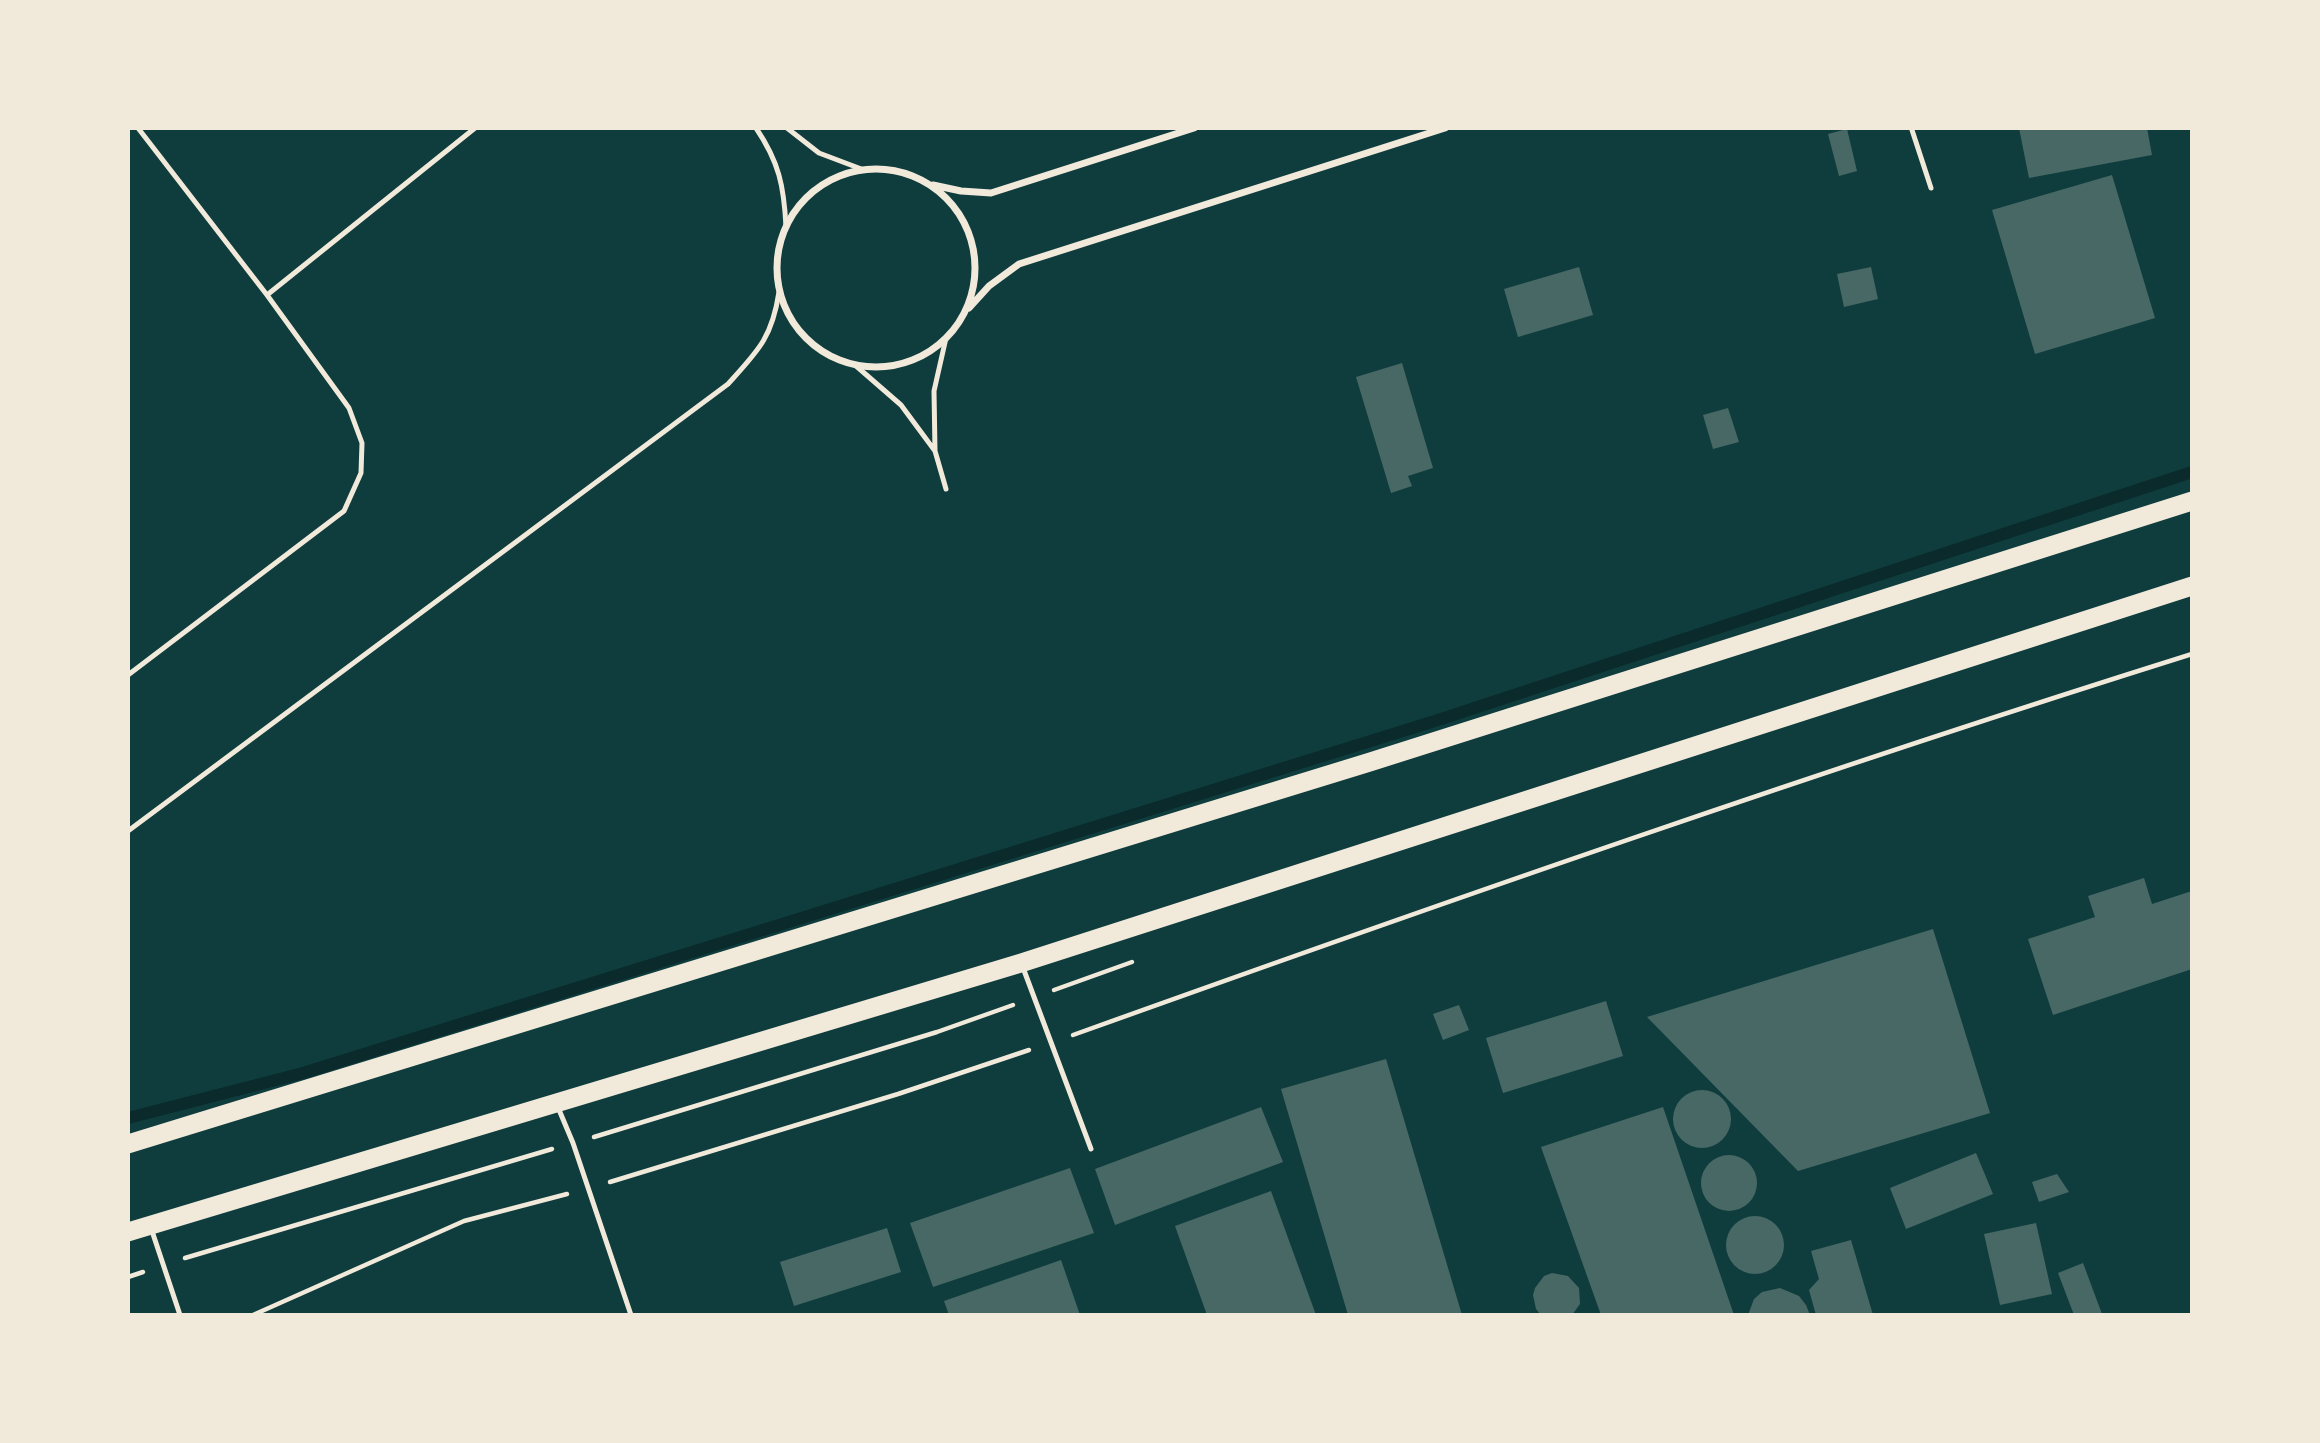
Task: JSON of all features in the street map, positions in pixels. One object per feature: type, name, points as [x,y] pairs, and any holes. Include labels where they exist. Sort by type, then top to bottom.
[{"type":"highway","points":[[128,1144],[1357,766],[2192,501]]},
{"type":"highway","points":[[128,1232],[1021,963],[2192,586]]},
{"type":"street","points":[[1194,128],[992,193],[961,191],[929,184],[898,172],[864,170],[832,179],[804,198],[786,226],[776,258],[779,292],[790,318],[807,339],[829,355],[855,365],[880,367],[904,363],[927,353],[947,338],[965,312],[989,286],[1019,264],[1445,128]]},
{"type":"street","points":[[929,184],[948,199],[962,219],[972,241],[975,265],[973,289],[965,312]]},
{"type":"lane","points":[[128,675],[344,511],[361,473],[362,443],[349,408],[267,295],[138,128]]},
{"type":"lane","points":[[267,295],[475,128]]},
{"type":"lane","points":[[757,128],[773,153],[785,199],[786,226]]},
{"type":"lane","points":[[787,128],[819,153],[864,170]]},
{"type":"lane","points":[[1912,129],[1931,188]]},
{"type":"lane","points":[[128,831],[728,384],[761,349],[775,319],[779,292]]},
{"type":"lane","points":[[946,489],[935,451],[934,391],[947,338]]},
{"type":"lane","points":[[855,365],[901,405],[935,451]]},
{"type":"lane","points":[[1021,963],[1091,1149]]},
{"type":"lane","points":[[556,1102],[631,1315]]},
{"type":"lane","points":[[150,1225],[180,1315]]},
{"type":"path","points":[[253,1315],[464,1220],[588,1189],[898,1094],[1900,747],[2192,654]]},
{"type":"building","points":[[2019,128],[2147,128],[2152,155],[2029,178]]},
{"type":"building","points":[[1847,129],[1857,171],[1839,176],[1828,134]]},
{"type":"building","points":[[2112,175],[2155,318],[2035,354],[1992,210]]},
{"type":"building","points":[[1579,267],[1593,315],[1518,337],[1504,289]]},
{"type":"building","points":[[1871,267],[1878,299],[1844,307],[1837,274]]},
{"type":"building","points":[[1402,363],[1433,468],[1408,476],[1412,486],[1391,493],[1356,377]]},
{"type":"building","points":[[1728,408],[1739,442],[1713,449],[1703,415]]},
{"type":"building","points":[[2144,878],[2152,904],[2192,891],[2192,969],[2053,1015],[2028,939],[2095,917],[2088,896]]},
{"type":"building","points":[[1933,929],[1990,1113],[1798,1171],[1647,1017]]},
{"type":"building","points":[[1606,1001],[1623,1056],[1503,1093],[1486,1038]]},
{"type":"building","points":[[1459,1005],[1469,1030],[1443,1040],[1433,1014]]},
{"type":"building","points":[[1386,1059],[1462,1315],[1348,1315],[1281,1089]]},
{"type":"building","points":[[1696,1090],[1708,1090],[1723,1098],[1731,1113],[1731,1125],[1723,1140],[1708,1148],[1696,1148],[1681,1140],[1673,1125],[1673,1113],[1681,1098]]},
{"type":"building","points":[[1261,1107],[1283,1162],[1115,1225],[1095,1169]]},
{"type":"building","points":[[1663,1107],[1734,1315],[1601,1315],[1541,1147]]},
{"type":"building","points":[[1976,1153],[1993,1194],[1906,1229],[1890,1188]]},
{"type":"building","points":[[1729,1155],[1740,1157],[1749,1163],[1755,1172],[1755,1194],[1749,1203],[1740,1209],[1729,1211],[1718,1209],[1709,1203],[1703,1194],[1701,1183],[1703,1172],[1709,1163],[1718,1157]]},
{"type":"building","points":[[1070,1168],[1094,1233],[933,1287],[910,1223]]},
{"type":"building","points":[[2057,1174],[2069,1192],[2039,1202],[2032,1182]]},
{"type":"building","points":[[1271,1191],[1316,1315],[1207,1315],[1175,1226]]},
{"type":"building","points":[[1755,1216],[1766,1218],[1779,1229],[1784,1245],[1782,1256],[1771,1269],[1755,1274],[1744,1272],[1731,1261],[1726,1245],[1728,1234],[1739,1221]]},
{"type":"building","points":[[2036,1223],[2052,1294],[2000,1305],[1984,1234]]},
{"type":"building","points":[[887,1228],[901,1272],[794,1306],[780,1262]]},
{"type":"building","points":[[1851,1240],[1873,1315],[1816,1315],[1809,1290],[1819,1279],[1811,1251]]},
{"type":"building","points":[[1061,1260],[1080,1315],[949,1315],[944,1301]]},
{"type":"building","points":[[2083,1263],[2102,1314],[2074,1315],[2058,1273]]},
{"type":"building","points":[[1552,1273],[1568,1276],[1579,1288],[1580,1304],[1572,1315],[1541,1315],[1536,1309],[1533,1295],[1535,1288],[1544,1276]]},
{"type":"building","points":[[1780,1288],[1799,1296],[1810,1315],[1748,1315],[1754,1299],[1762,1292]]},
{"type":"waterway","points":[[128,1118],[303,1073],[1435,721],[2192,472]]}]
